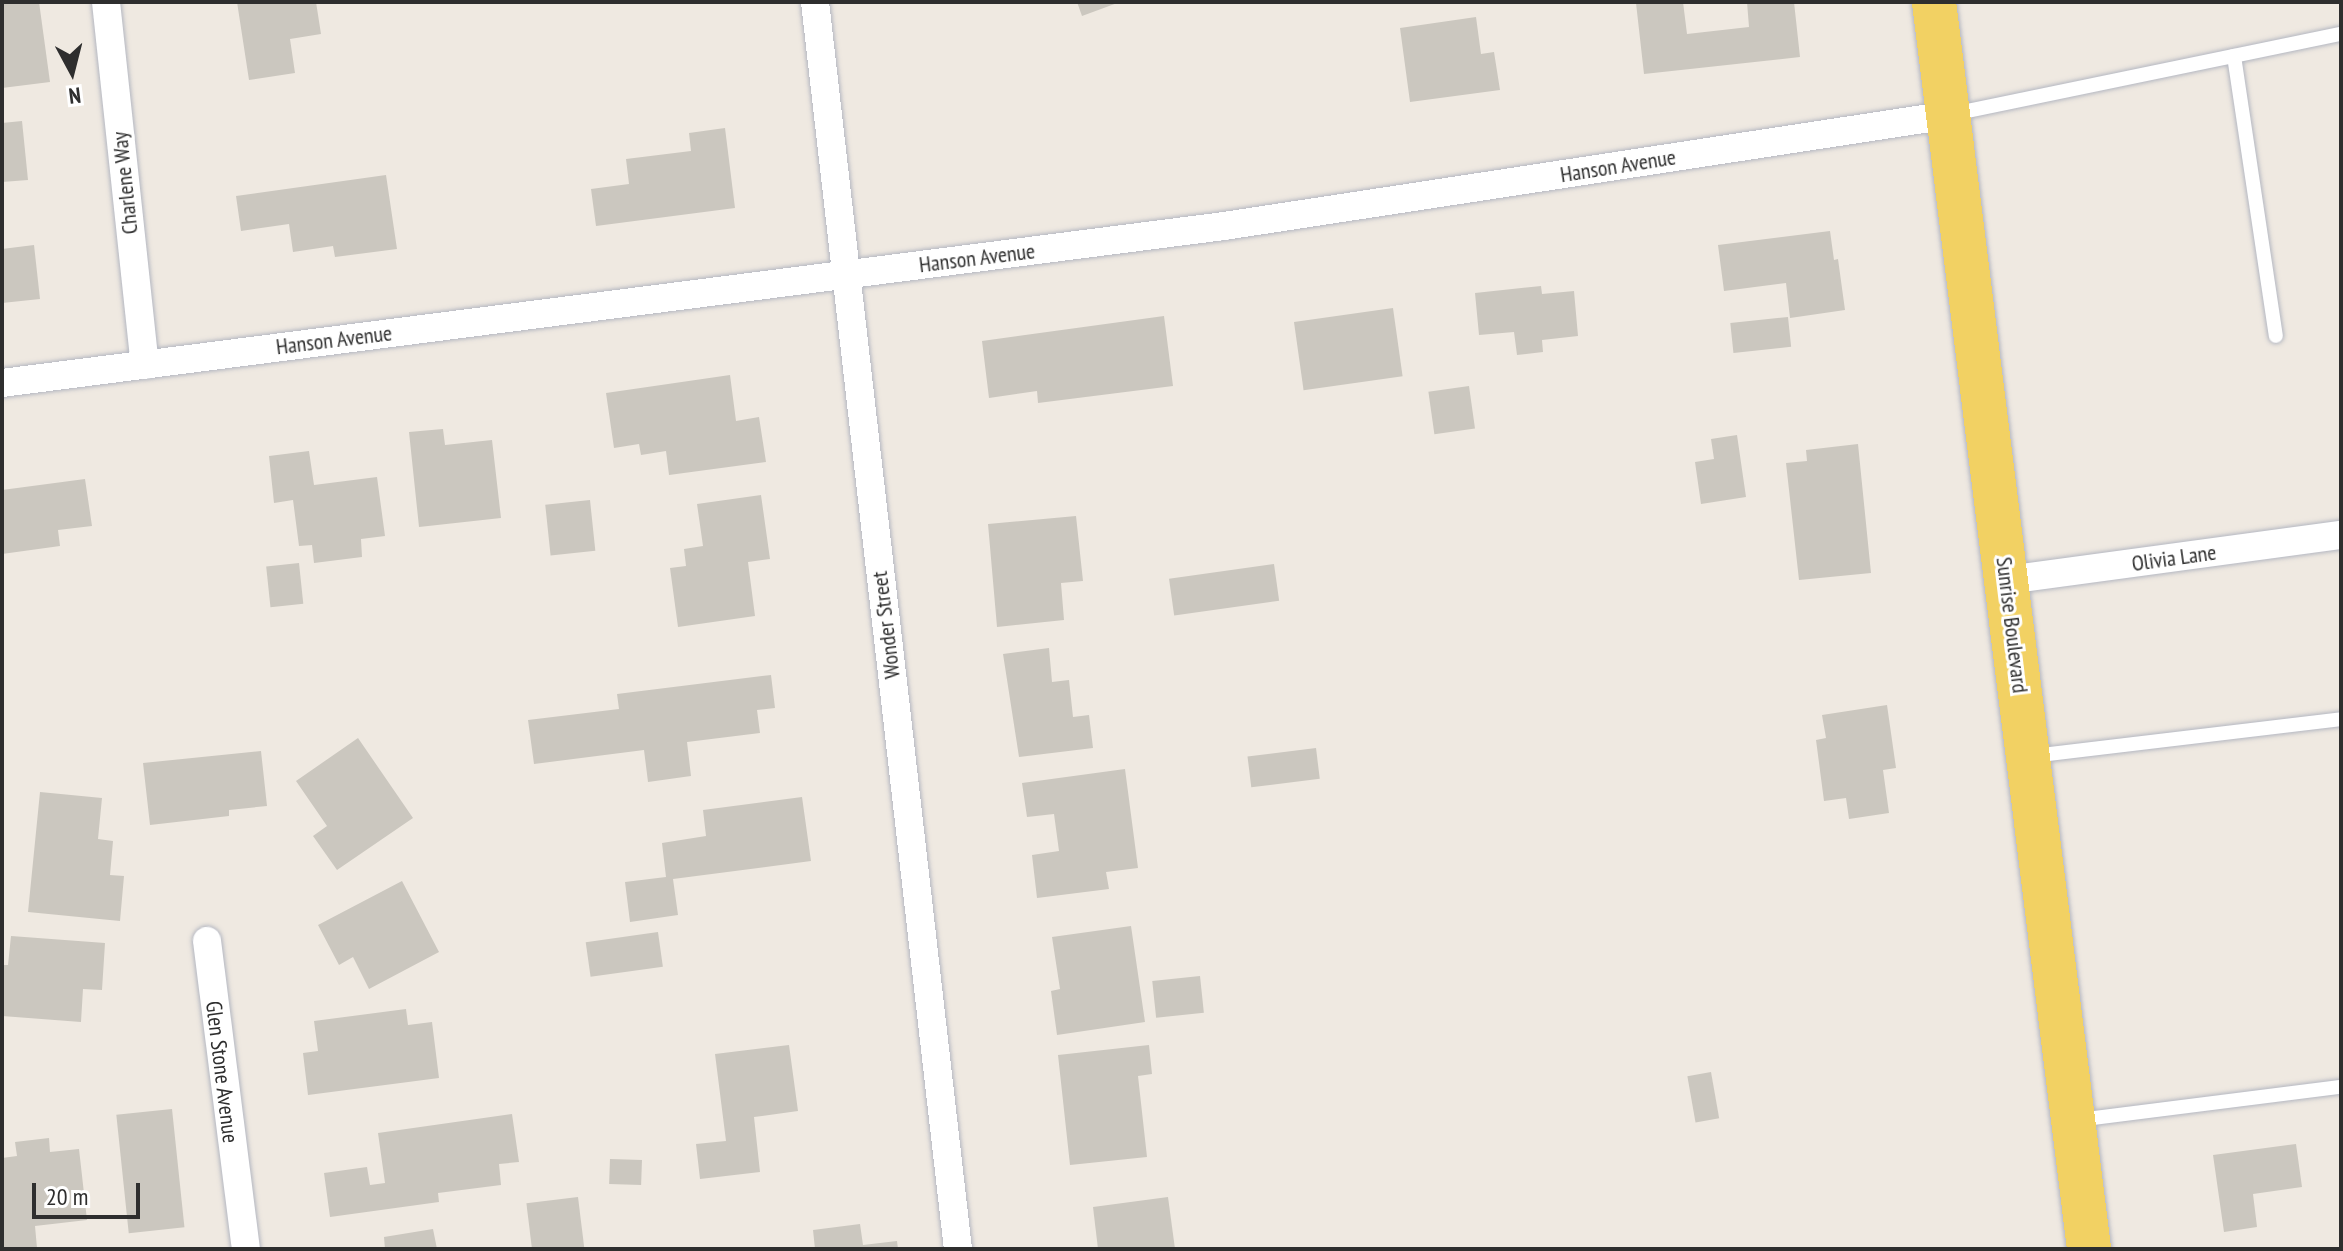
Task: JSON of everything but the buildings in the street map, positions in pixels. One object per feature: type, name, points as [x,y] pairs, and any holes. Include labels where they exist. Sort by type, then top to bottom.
[{"type":"main road","name":"Sunrise Boulevard","points":[[1934,2],[2089,1249]]},
{"type":"street","name":"Charlene Way","points":[[106,2],[145,365]]},
{"type":"street","name":"Wonder Street","points":[[815,2],[958,1249]]},
{"type":"street","name":"Hanson Avenue","points":[[2,383],[1224,226],[1949,115]]},
{"type":"street","name":"Olivia Lane","points":[[2007,580],[2341,535]]},
{"type":"street","name":"Glen Stone Avenue","points":[[207,941],[246,1249]]},
{"type":"lane","points":[[1949,115],[2341,34]]},
{"type":"lane","points":[[2234,56],[2276,336]]},
{"type":"lane","points":[[2028,757],[2161,738],[2341,719]]},
{"type":"lane","points":[[2074,1121],[2341,1087]]}]
